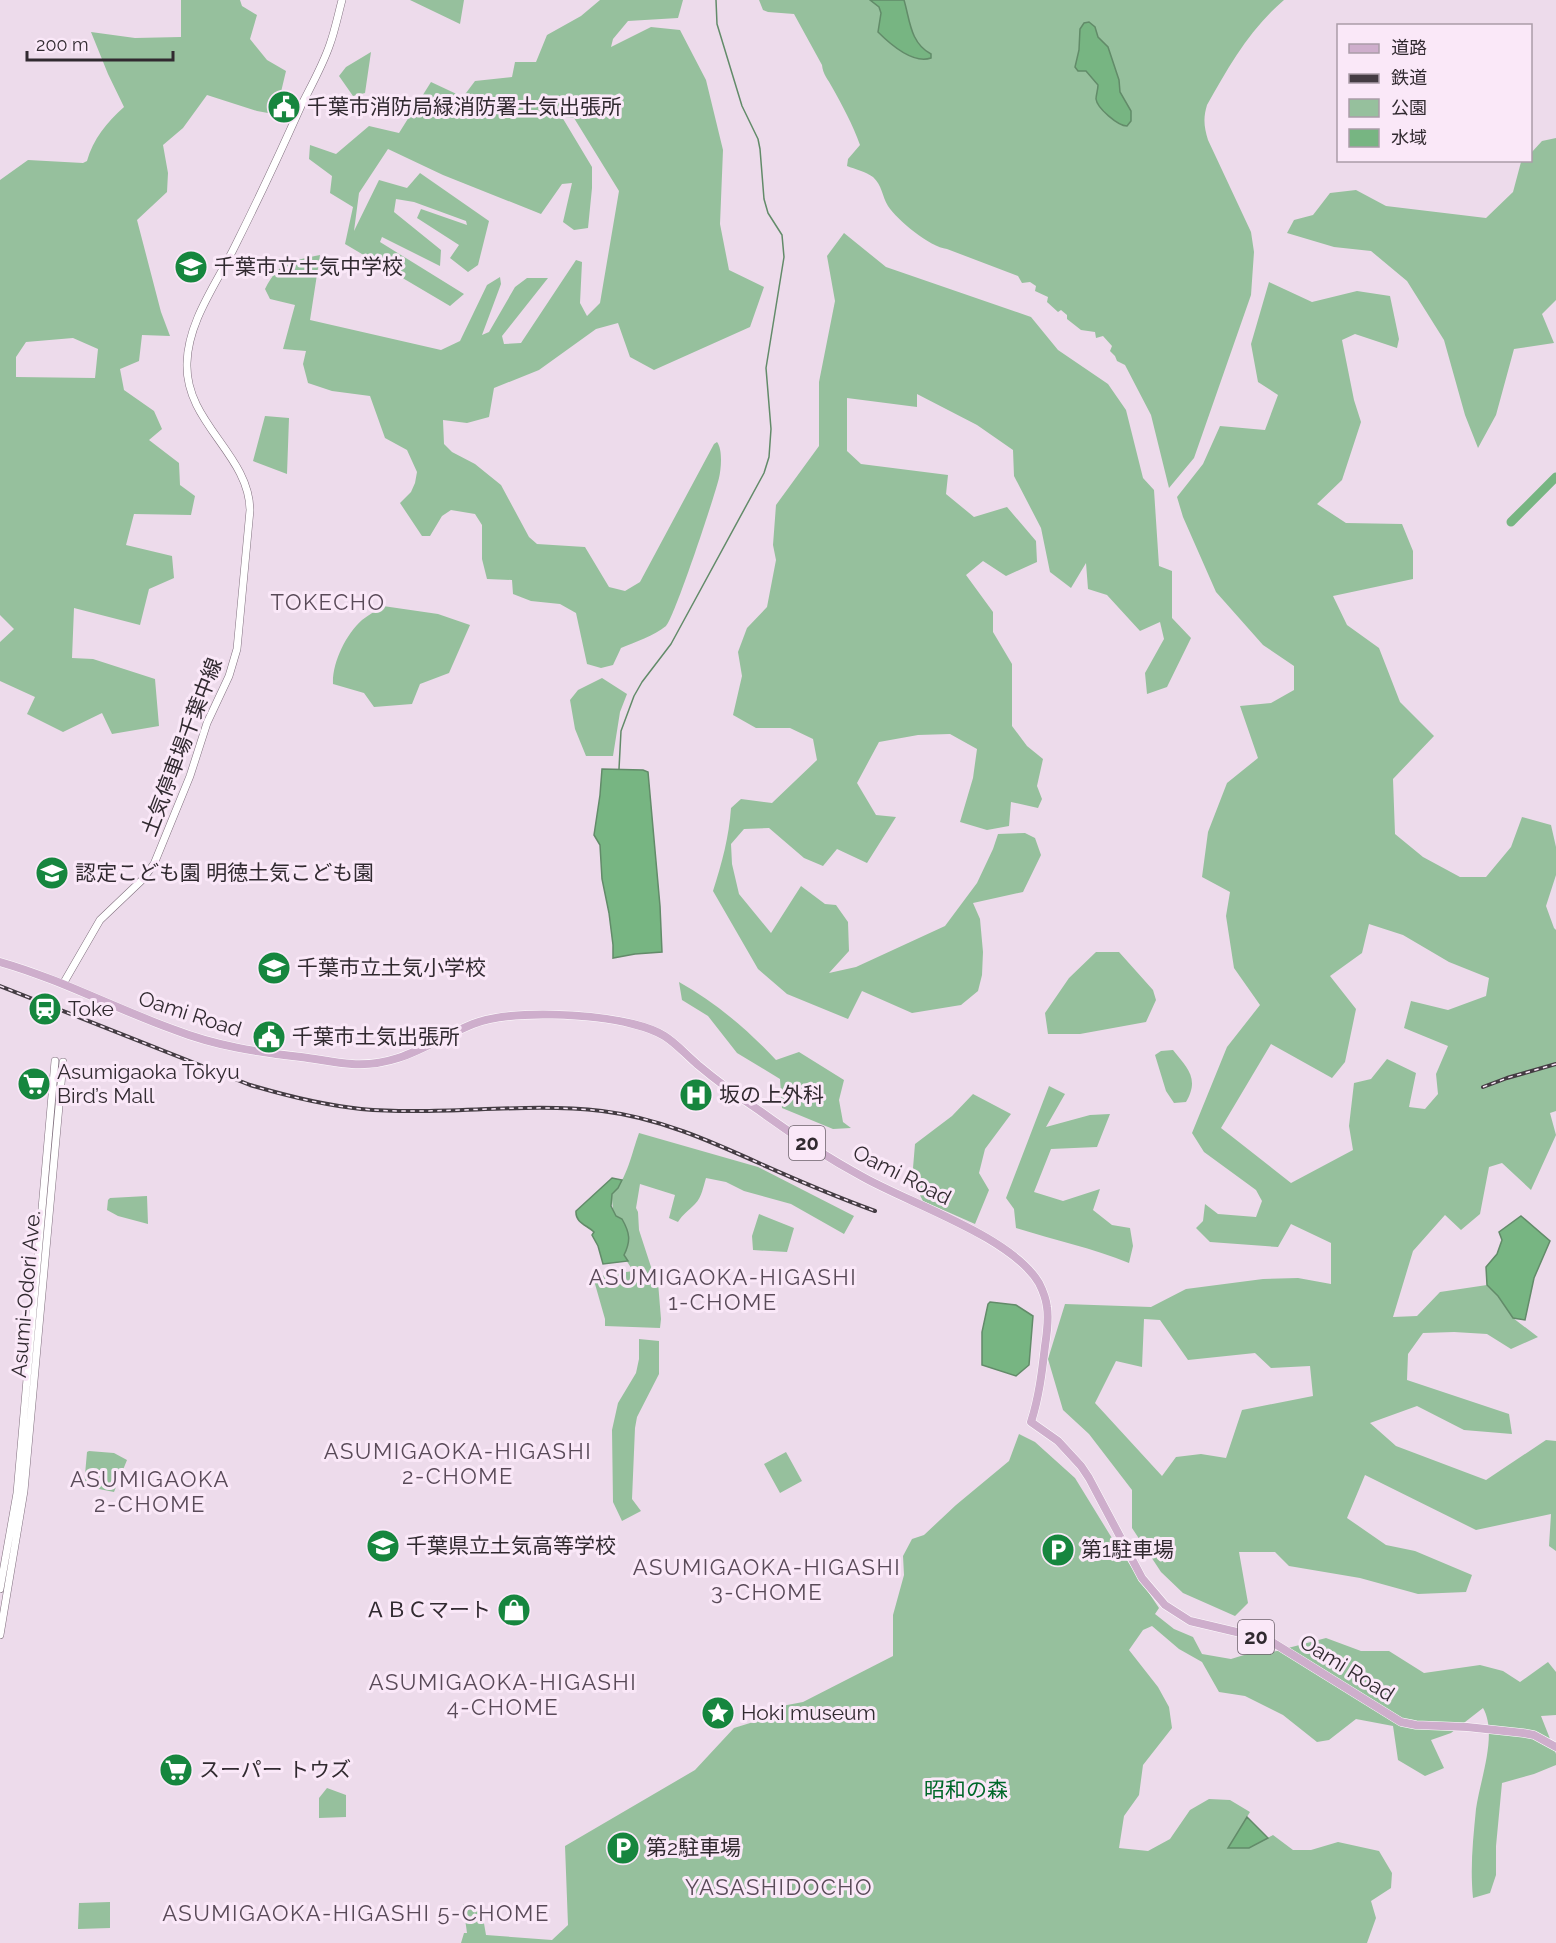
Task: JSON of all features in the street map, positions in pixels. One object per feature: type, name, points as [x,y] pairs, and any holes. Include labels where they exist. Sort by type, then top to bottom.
[{"type":"main road","name":"土気停車場千葉中線","points":[[63,984],[100,920],[142,880],[153,864],[190,776],[211,713],[234,661],[248,543],[250,497],[241,473],[193,399],[187,375],[187,353],[196,321],[239,237],[329,47],[342,0]]},
{"type":"main road","name":"Oami Road","points":[[0,962],[63,984],[118,1008],[213,1043],[248,1051],[352,1064],[384,1062],[403,1057],[475,1023],[495,1017],[523,1014],[624,1022],[665,1036],[677,1044],[696,1064],[731,1090],[830,1158],[867,1179],[998,1244],[1027,1267],[1046,1297],[1048,1320],[1040,1390],[1031,1422],[1058,1441],[1074,1457],[1089,1478],[1142,1578],[1174,1612],[1198,1624],[1268,1640],[1409,1725],[1467,1727],[1523,1733],[1534,1735],[1556,1747]]},
{"type":"main road","name":"Asumi-Odori Ave.","points":[[0,1589],[17,1493],[59,1061],[24,1491],[0,1635]]},
{"type":"green space","points":[[181,0],[240,0],[242,6],[257,15],[250,39],[267,60],[286,71],[281,92],[268,113],[207,95],[183,128],[163,145],[168,173],[167,192],[137,220],[161,312],[170,336],[142,335],[139,361],[120,369],[124,390],[154,411],[162,429],[149,440],[179,463],[180,485],[195,496],[191,515],[134,514],[126,545],[172,556],[174,578],[149,589],[140,625],[74,608],[72,658],[93,659],[155,679],[159,726],[112,734],[102,713],[63,732],[27,714],[35,697],[0,681],[0,642],[14,629],[0,615],[0,180],[28,160],[83,163],[87,161],[101,131],[124,107],[91,32],[135,38],[181,37]],"holes":[[[73,338],[98,349],[95,378],[16,377],[16,357],[26,342]]]},
{"type":"green space","points":[[410,0],[464,0],[460,24]]},
{"type":"green space","points":[[600,0],[683,0],[678,18],[628,21],[613,39],[611,47],[651,27],[680,30],[706,80],[723,150],[720,224],[729,270],[764,287],[750,327],[654,370],[630,357],[618,323],[596,329],[539,370],[494,388],[489,417],[467,423],[443,420],[444,444],[452,452],[475,464],[501,485],[529,537],[537,544],[585,547],[609,587],[625,591],[640,582],[714,444],[717,442],[719,445],[721,465],[719,478],[694,556],[666,626],[656,633],[621,648],[613,665],[601,668],[587,664],[576,613],[560,604],[531,601],[513,594],[512,580],[487,579],[482,559],[482,525],[475,514],[451,510],[442,516],[430,536],[422,536],[400,503],[411,492],[417,472],[407,450],[385,438],[370,396],[332,391],[308,383],[303,364],[306,351],[283,349],[295,305],[270,299],[265,289],[276,273],[287,264],[320,255],[310,320],[441,350],[460,341],[487,285],[500,277],[501,284],[482,335],[489,332],[515,287],[527,278],[548,278],[502,336],[504,344],[521,343],[576,260],[582,262],[580,303],[587,316],[600,303],[619,191],[574,118],[562,117],[592,167],[588,228],[574,230],[563,222],[572,183],[562,184],[541,214],[443,175],[388,149],[359,193],[354,231],[379,180],[407,188],[420,173],[489,221],[478,265],[468,272],[450,258],[459,245],[417,218],[421,209],[467,225],[466,221],[414,202],[396,199],[394,212],[441,250],[440,266],[382,237],[380,242],[464,294],[450,306],[345,244],[353,207],[330,193],[332,176],[309,159],[310,145],[336,154],[369,126],[399,133],[431,82],[463,97],[475,81],[512,77],[515,62],[536,62],[547,35],[581,16]]},
{"type":"green space","points":[[759,0],[1284,0],[1250,36],[1207,105],[1204,122],[1208,140],[1251,232],[1254,252],[1251,295],[1194,458],[1169,488],[1151,415],[1125,365],[1117,361],[1110,351],[1112,346],[1103,336],[1096,338],[1095,332],[1081,330],[1067,319],[1067,315],[1061,310],[1058,312],[1047,302],[1048,297],[1035,291],[1036,286],[1030,282],[1022,283],[1018,276],[940,247],[915,232],[899,218],[888,206],[873,177],[847,166],[848,159],[860,145],[822,65],[794,14],[763,10]]},
{"type":"green space","points":[[371,52],[365,93],[353,96],[339,76],[346,67]]},
{"type":"green space","points":[[1556,138],[1556,300],[1542,314],[1554,343],[1514,349],[1496,415],[1478,448],[1465,415],[1444,340],[1407,281],[1371,251],[1334,247],[1287,233],[1294,220],[1313,215],[1330,193],[1356,190],[1386,206],[1486,218],[1513,192],[1521,162],[1532,162],[1532,152],[1542,141]]},
{"type":"green space","points":[[844,233],[886,267],[1031,317],[1058,350],[1108,384],[1126,410],[1143,478],[1154,490],[1159,566],[1172,571],[1172,618],[1191,638],[1167,687],[1147,694],[1145,673],[1164,639],[1160,622],[1140,631],[1107,595],[1088,589],[1086,563],[1071,588],[1050,572],[1041,528],[1014,476],[1013,450],[977,425],[917,394],[917,407],[847,398],[847,451],[861,464],[948,475],[946,494],[974,517],[1007,507],[1036,541],[1037,562],[1006,576],[983,561],[966,575],[993,612],[993,632],[1012,664],[1012,726],[1027,746],[1043,759],[1037,786],[1042,799],[1038,808],[1011,802],[1009,826],[987,830],[960,822],[973,778],[977,749],[950,734],[918,735],[879,742],[857,783],[876,815],[896,817],[867,863],[837,849],[823,866],[804,858],[769,828],[744,829],[731,844],[732,864],[739,894],[771,933],[801,886],[825,904],[836,905],[848,922],[849,951],[829,973],[856,967],[945,926],[977,883],[998,834],[1025,833],[1035,838],[1041,855],[1023,892],[973,903],[980,919],[983,952],[982,975],[978,991],[961,1005],[912,1013],[862,991],[848,1019],[787,994],[758,969],[713,891],[725,850],[731,808],[741,799],[772,803],[817,760],[813,739],[790,728],[756,728],[733,715],[742,676],[738,652],[747,628],[767,607],[776,560],[773,545],[776,505],[819,446],[819,382],[835,301],[827,256]]},
{"type":"green space","points":[[1269,282],[1312,302],[1357,291],[1390,296],[1399,339],[1397,348],[1355,334],[1342,340],[1354,400],[1361,422],[1342,480],[1317,504],[1346,523],[1402,524],[1413,551],[1413,579],[1333,596],[1347,625],[1379,648],[1400,702],[1434,736],[1393,779],[1395,834],[1423,857],[1460,877],[1486,877],[1511,847],[1522,817],[1551,825],[1556,847],[1556,875],[1546,906],[1556,930],[1556,1111],[1550,1113],[1556,1135],[1531,1190],[1502,1163],[1489,1167],[1480,1214],[1461,1230],[1445,1215],[1413,1251],[1393,1317],[1417,1316],[1440,1292],[1487,1285],[1498,1296],[1513,1318],[1538,1337],[1511,1349],[1487,1334],[1423,1333],[1408,1354],[1407,1380],[1509,1414],[1512,1434],[1464,1430],[1417,1406],[1370,1423],[1396,1446],[1486,1480],[1546,1440],[1556,1441],[1556,1551],[1549,1546],[1551,1514],[1476,1530],[1365,1475],[1347,1518],[1386,1545],[1415,1551],[1472,1575],[1466,1592],[1418,1594],[1360,1578],[1289,1566],[1275,1552],[1239,1552],[1248,1603],[1235,1616],[1183,1593],[1161,1572],[1132,1528],[1132,1490],[1089,1434],[1063,1410],[1048,1359],[1065,1304],[1151,1307],[1186,1289],[1263,1279],[1298,1278],[1331,1284],[1331,1243],[1291,1224],[1278,1247],[1210,1242],[1196,1228],[1203,1221],[1205,1204],[1218,1214],[1256,1217],[1262,1201],[1256,1190],[1204,1152],[1192,1133],[1227,1047],[1260,1005],[1234,968],[1226,916],[1230,892],[1202,877],[1208,832],[1227,783],[1258,758],[1240,706],[1271,703],[1294,690],[1294,666],[1263,645],[1216,592],[1183,517],[1177,497],[1203,464],[1220,426],[1265,430],[1278,395],[1258,382],[1251,344]],"holes":[[[1369,924],[1403,935],[1449,962],[1489,978],[1486,996],[1448,1010],[1411,1001],[1404,1028],[1448,1046],[1436,1074],[1438,1094],[1425,1109],[1409,1107],[1416,1073],[1387,1059],[1371,1079],[1354,1083],[1349,1126],[1353,1150],[1291,1183],[1221,1128],[1271,1044],[1332,1078],[1345,1062],[1356,1009],[1330,976],[1362,953]],[[1144,1319],[1160,1320],[1188,1360],[1255,1353],[1271,1368],[1310,1366],[1313,1396],[1242,1410],[1226,1458],[1201,1454],[1176,1457],[1162,1476],[1095,1403],[1116,1361],[1142,1367]]]},
{"type":"green space","points":[[265,416],[289,418],[287,474],[253,461]]},
{"type":"green space","points":[[383,606],[438,614],[470,625],[449,673],[420,684],[412,704],[374,707],[364,693],[333,684],[335,667],[341,649],[351,633],[362,620]]},
{"type":"green space","points":[[602,678],[627,694],[620,712],[613,756],[586,756],[575,729],[570,700],[578,690]]},
{"type":"green space","points":[[1096,952],[1119,952],[1153,990],[1156,1000],[1146,1022],[1080,1034],[1048,1034],[1045,1013],[1069,978]]},
{"type":"green space","points":[[679,982],[731,1017],[776,1060],[799,1052],[844,1080],[839,1100],[843,1122],[851,1128],[833,1129],[782,1108],[780,1079],[737,1053],[708,1016],[682,1000]]},
{"type":"green space","points":[[1173,1050],[1187,1068],[1192,1080],[1186,1102],[1174,1103],[1166,1091],[1155,1055],[1161,1051]]},
{"type":"green space","points":[[1049,1086],[1065,1094],[1046,1127],[1090,1115],[1110,1114],[1097,1147],[1051,1149],[1034,1192],[1063,1201],[1100,1189],[1093,1210],[1112,1225],[1130,1228],[1133,1246],[1129,1263],[1087,1248],[1016,1228],[1014,1209],[1006,1198]]},
{"type":"green space","points":[[973,1094],[1011,1114],[985,1149],[979,1173],[989,1190],[975,1224],[923,1201],[912,1180],[915,1144],[952,1116]]},
{"type":"green space","points":[[639,1133],[758,1167],[854,1216],[844,1234],[791,1204],[744,1191],[726,1182],[706,1178],[697,1201],[678,1222],[669,1218],[675,1195],[640,1184],[636,1208],[639,1230],[652,1270],[657,1270],[660,1328],[605,1326],[593,1277],[633,1271],[621,1250],[612,1194],[622,1181]]},
{"type":"green space","points":[[147,1196],[148,1224],[118,1216],[107,1210],[110,1198]]},
{"type":"green space","points":[[759,1214],[794,1228],[787,1252],[753,1250],[752,1236]]},
{"type":"green space","points":[[639,1339],[659,1341],[659,1374],[637,1417],[635,1428],[632,1499],[641,1511],[622,1521],[613,1502],[612,1430],[618,1403],[636,1373]]},
{"type":"green space","name":"昭和の森","points":[[1019,1434],[1035,1442],[1075,1478],[1159,1608],[1155,1614],[1174,1629],[1193,1637],[1202,1654],[1231,1659],[1257,1651],[1269,1653],[1326,1638],[1361,1651],[1389,1651],[1424,1673],[1480,1665],[1503,1671],[1520,1682],[1548,1662],[1556,1672],[1556,1715],[1541,1716],[1556,1754],[1556,1765],[1502,1783],[1496,1846],[1496,1875],[1490,1893],[1473,1898],[1472,1887],[1476,1809],[1487,1757],[1489,1731],[1483,1708],[1451,1733],[1431,1740],[1444,1768],[1425,1776],[1398,1760],[1393,1726],[1356,1719],[1329,1740],[1317,1742],[1283,1715],[1245,1696],[1219,1692],[1202,1662],[1179,1649],[1152,1626],[1143,1630],[1129,1650],[1158,1687],[1169,1707],[1172,1728],[1143,1765],[1139,1795],[1124,1816],[1119,1848],[1148,1851],[1170,1839],[1190,1810],[1209,1799],[1230,1800],[1250,1812],[1228,1848],[1249,1848],[1273,1835],[1293,1850],[1311,1850],[1338,1842],[1379,1851],[1392,1873],[1391,1888],[1371,1901],[1376,1918],[1367,1943],[461,1943],[464,1933],[467,1933],[463,1904],[482,1912],[486,1935],[552,1940],[568,1925],[565,1846],[695,1770],[734,1728],[763,1719],[782,1706],[803,1702],[893,1656],[893,1615],[904,1575],[903,1556],[912,1539],[924,1535],[1009,1461]]},
{"type":"green space","points":[[87,1452],[114,1453],[127,1460],[114,1492],[84,1486]]},
{"type":"green space","points":[[786,1452],[802,1481],[780,1493],[764,1464]]},
{"type":"green space","points":[[327,1788],[346,1795],[346,1817],[319,1818],[319,1798]]},
{"type":"green space","points":[[110,1902],[110,1928],[78,1929],[79,1903]]},
{"type":"water","points":[[870,0],[904,0],[915,37],[919,44],[931,54],[931,58],[909,56],[883,37],[878,32],[881,13],[879,7]]},
{"type":"water","points":[[1089,22],[1095,27],[1098,37],[1108,47],[1119,80],[1120,92],[1131,111],[1131,121],[1127,126],[1118,123],[1104,111],[1096,99],[1098,85],[1086,71],[1078,71],[1075,67],[1080,29],[1084,23]]},
{"type":"water","points":[[602,769],[648,772],[662,952],[613,958],[609,913],[602,879],[600,845],[594,835]]},
{"type":"water","points":[[612,1178],[622,1180],[612,1194],[611,1206],[627,1229],[629,1241],[624,1255],[628,1261],[603,1264],[592,1235],[594,1232],[579,1221],[576,1211]]},
{"type":"water","points":[[1521,1216],[1550,1241],[1534,1278],[1525,1320],[1513,1318],[1498,1296],[1487,1285],[1486,1267],[1497,1254],[1502,1240],[1499,1232]]},
{"type":"water","points":[[990,1302],[1016,1305],[1033,1316],[1029,1365],[1016,1376],[982,1365],[982,1332]]},
{"type":"water","points":[[1247,1817],[1268,1838],[1249,1848],[1228,1848]]},
{"type":"waterway","points":[[619,769],[621,731],[634,696],[671,644],[764,473],[769,457],[771,429],[766,368],[784,257],[782,235],[768,213],[764,199],[758,139],[742,106],[717,24],[716,0]]},
{"type":"waterway","points":[[1511,522],[1556,477]]},
{"type":"railway","points":[[0,986],[250,1085],[291,1096],[319,1103],[391,1111],[543,1108],[623,1114],[703,1139],[875,1211]]},
{"type":"railway","points":[[1483,1087],[1556,1064]]},
{"type":"place","name":"千葉市消防局緑消防署土気出張所","points":[[284,107]]},
{"type":"place","name":"千葉市立土気中学校","points":[[191,267]]},
{"type":"place","name":"認定こども園 明徳土気こども園","points":[[52,873]]},
{"type":"place","name":"千葉市立土気小学校","points":[[274,968]]},
{"type":"place","name":"Toke","points":[[45,1009]]},
{"type":"place","name":"千葉市土気出張所","points":[[269,1037]]},
{"type":"place","name":"Asumigaoka Tokyu Bird’s Mall","points":[[34,1084]]},
{"type":"place","name":"坂の上外科","points":[[696,1095]]},
{"type":"place","name":"千葉県立土気高等学校","points":[[383,1546]]},
{"type":"place","name":"第1駐車場","points":[[1058,1550]]},
{"type":"place","name":"ＡＢＣマート","points":[[514,1610]]},
{"type":"place","name":"Hoki museum","points":[[718,1713]]},
{"type":"place","name":"スーパー トウズ","points":[[176,1770]]},
{"type":"place","name":"第2駐車場","points":[[623,1848]]},
{"type":"district","name":"TOKECHO","points":[[328,602]]},
{"type":"district","name":"ASUMIGAOKA-HIGASHI 1-CHOME","points":[[723,1290]]},
{"type":"district","name":"ASUMIGAOKA-HIGASHI 2-CHOME","points":[[458,1464]]},
{"type":"district","name":"ASUMIGAOKA 2-CHOME","points":[[150,1492]]},
{"type":"district","name":"ASUMIGAOKA-HIGASHI 3-CHOME","points":[[767,1580]]},
{"type":"district","name":"ASUMIGAOKA-HIGASHI 4-CHOME","points":[[503,1694]]},
{"type":"district","name":"YASASHIDOCHO","points":[[779,1887]]},
{"type":"district","name":"ASUMIGAOKA-HIGASHI 5-CHOME","points":[[356,1913]]}]
